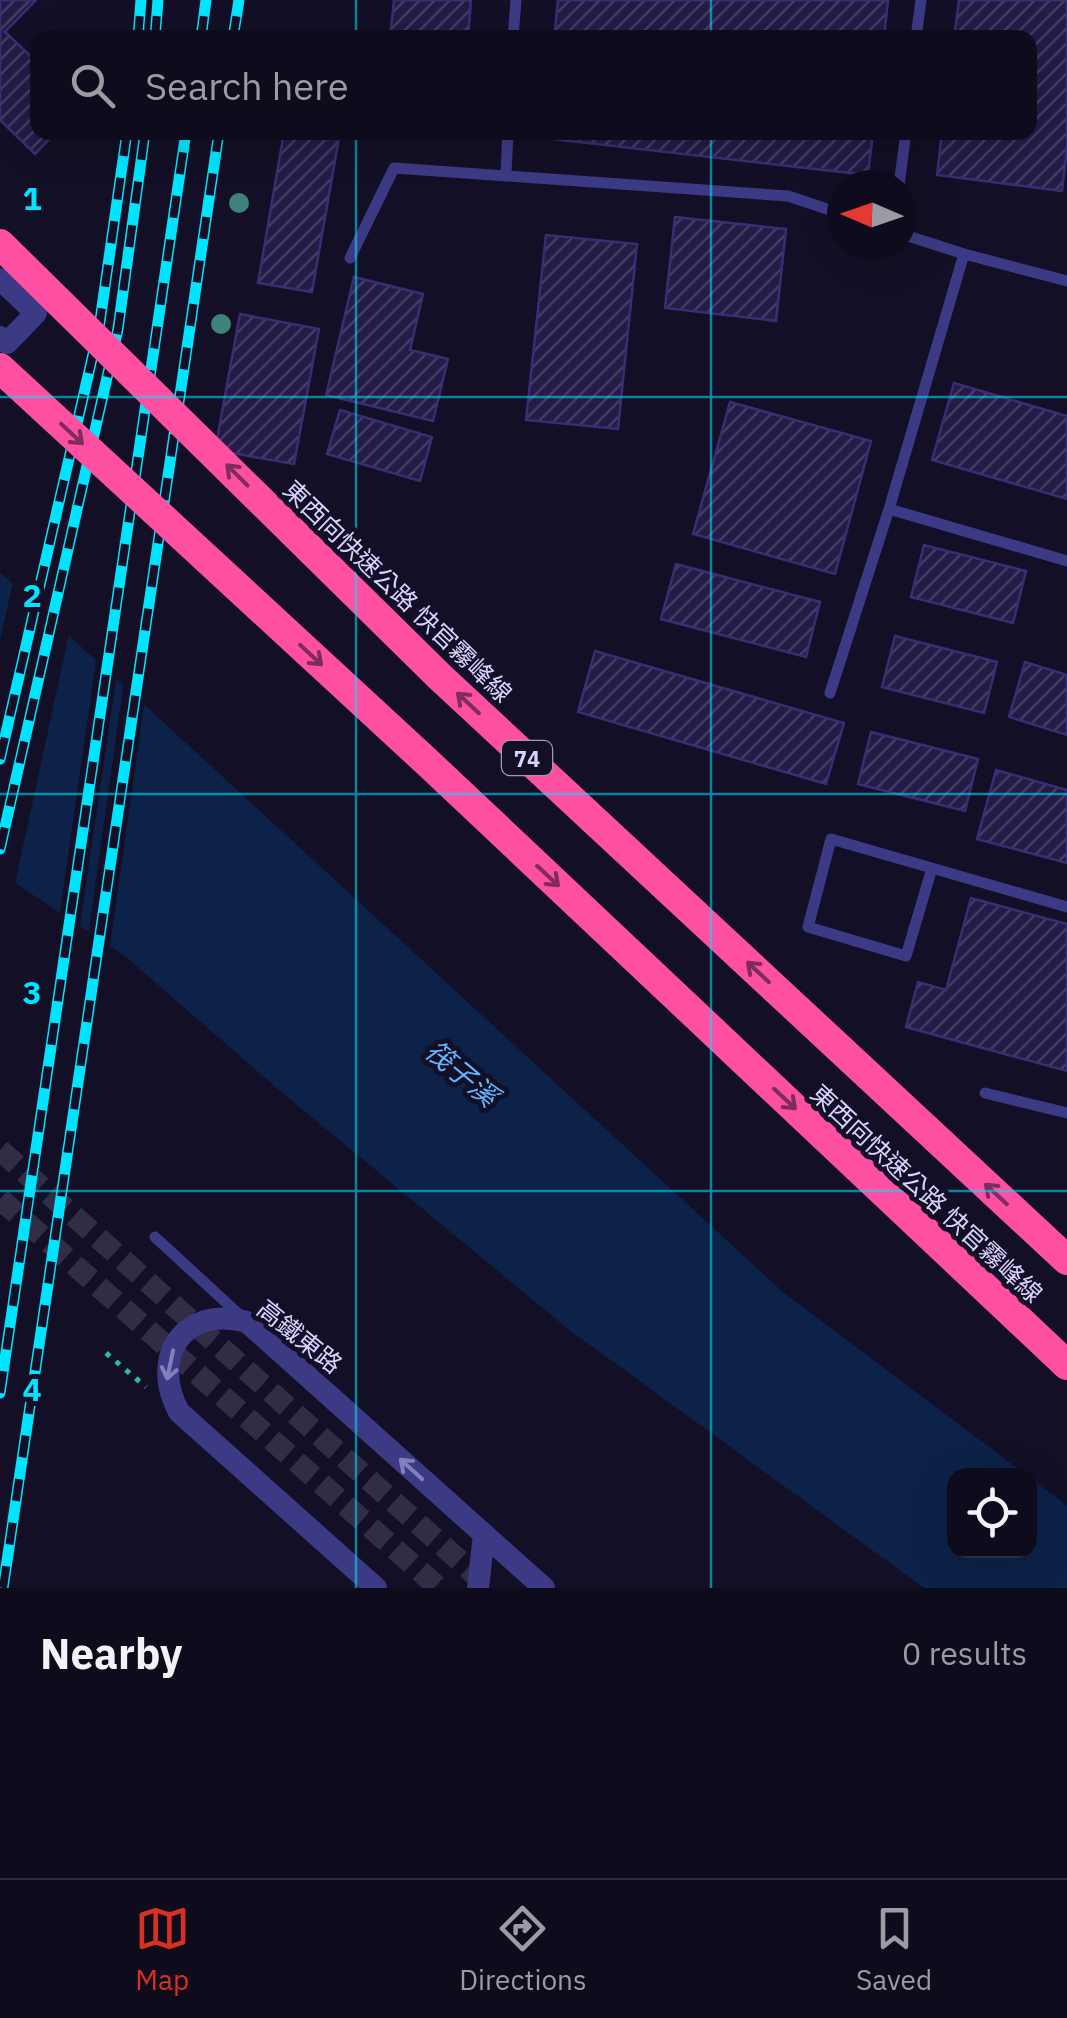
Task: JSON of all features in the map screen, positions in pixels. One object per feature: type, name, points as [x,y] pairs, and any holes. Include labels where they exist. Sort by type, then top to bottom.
[{"type":"highway","name":"東西向快速公路 快官霧峰線","points":[[0,244],[440,676],[1067,1260]]},
{"type":"highway","name":"東西向快速公路 快官霧峰線","points":[[0,368],[427,762],[1067,1366]]},
{"type":"street","points":[[0,278],[36,312],[7,343],[0,337]]},
{"type":"street","name":"高鐵東路","points":[[376,1588],[179,1412],[168,1393],[166,1371],[171,1353],[194,1324],[210,1317],[247,1322],[544,1588]]},
{"type":"street","points":[[478,1588],[484,1534]]},
{"type":"lane","points":[[514,30],[516,0]]},
{"type":"lane","points":[[917,30],[921,0]]},
{"type":"lane","points":[[506,173],[508,140]]},
{"type":"lane","points":[[902,170],[905,140]]},
{"type":"lane","points":[[350,258],[394,168],[788,196],[827,209]]},
{"type":"lane","points":[[917,239],[1067,280]]},
{"type":"lane","points":[[830,693],[964,254]]},
{"type":"lane","points":[[889,509],[1067,561]]},
{"type":"lane","points":[[932,868],[906,956],[808,926],[831,839],[932,868],[1067,907]]},
{"type":"lane","points":[[984,1094],[1067,1113]]},
{"type":"lane","points":[[155,1236],[247,1322]]},
{"type":"path","points":[[106,1353],[146,1387]]},
{"type":"water","name":"筏子溪","points":[[0,572],[783,1292],[1017,1468],[947,1468],[947,1558],[1037,1558],[1037,1483],[1067,1506],[1067,1588],[924,1588],[568,1329],[286,1096],[126,957],[0,873]]},
{"type":"pier","points":[[14,578],[70,629],[14,888],[0,879],[0,640]]},
{"type":"pier","points":[[97,655],[117,673],[79,932],[59,918]]},
{"type":"pier","points":[[124,680],[145,699],[109,952],[88,937]]},
{"type":"building","points":[[0,0],[36,0],[5,32],[30,55],[30,140],[48,140],[35,154],[0,120]]},
{"type":"building","points":[[394,0],[471,0],[469,30],[391,30]]},
{"type":"building","points":[[558,0],[888,0],[885,30],[555,30]]},
{"type":"building","points":[[959,0],[1067,0],[1067,148],[1062,191],[937,175],[941,140],[1037,140],[1037,30],[955,30]]},
{"type":"building","points":[[283,140],[339,140],[312,292],[258,283]]},
{"type":"building","points":[[561,140],[872,140],[869,170],[827,170]]},
{"type":"building","points":[[675,217],[786,229],[776,321],[665,308]]},
{"type":"building","points":[[546,235],[637,244],[618,429],[526,420]]},
{"type":"building","points":[[354,277],[423,294],[410,350],[448,359],[433,421],[326,395]]},
{"type":"building","points":[[240,314],[319,329],[294,464],[215,450]]},
{"type":"building","points":[[954,383],[1067,416],[1067,499],[932,460]]},
{"type":"building","points":[[730,402],[871,441],[835,574],[693,534]]},
{"type":"building","points":[[340,410],[432,437],[420,481],[327,454]]},
{"type":"building","points":[[924,545],[1026,571],[1013,623],[911,597]]},
{"type":"building","points":[[676,564],[820,602],[806,657],[661,619]]},
{"type":"building","points":[[895,636],[997,662],[984,713],[882,687]]},
{"type":"building","points":[[595,651],[844,723],[826,784],[578,712]]},
{"type":"building","points":[[1025,662],[1067,675],[1067,735],[1009,717]]},
{"type":"building","points":[[871,732],[978,759],[965,811],[858,784]]},
{"type":"building","points":[[996,770],[1067,790],[1067,863],[977,839]]},
{"type":"building","points":[[971,898],[1067,924],[1067,1071],[906,1027],[918,982],[946,990]]},
{"type":"tunnel","points":[[0,1150],[490,1588]]},
{"type":"tunnel","points":[[0,1199],[439,1588]]},
{"type":"railway","points":[[139,30],[141,0]]},
{"type":"railway","points":[[156,30],[158,0]]},
{"type":"railway","points":[[202,30],[206,0]]},
{"type":"railway","points":[[234,30],[239,0]]},
{"type":"railway","points":[[0,759],[99,328],[126,140]]},
{"type":"railway","points":[[0,849],[118,329],[144,140]]},
{"type":"railway","points":[[0,1393],[185,140]]},
{"type":"railway","points":[[3,1588],[218,140]]}]
